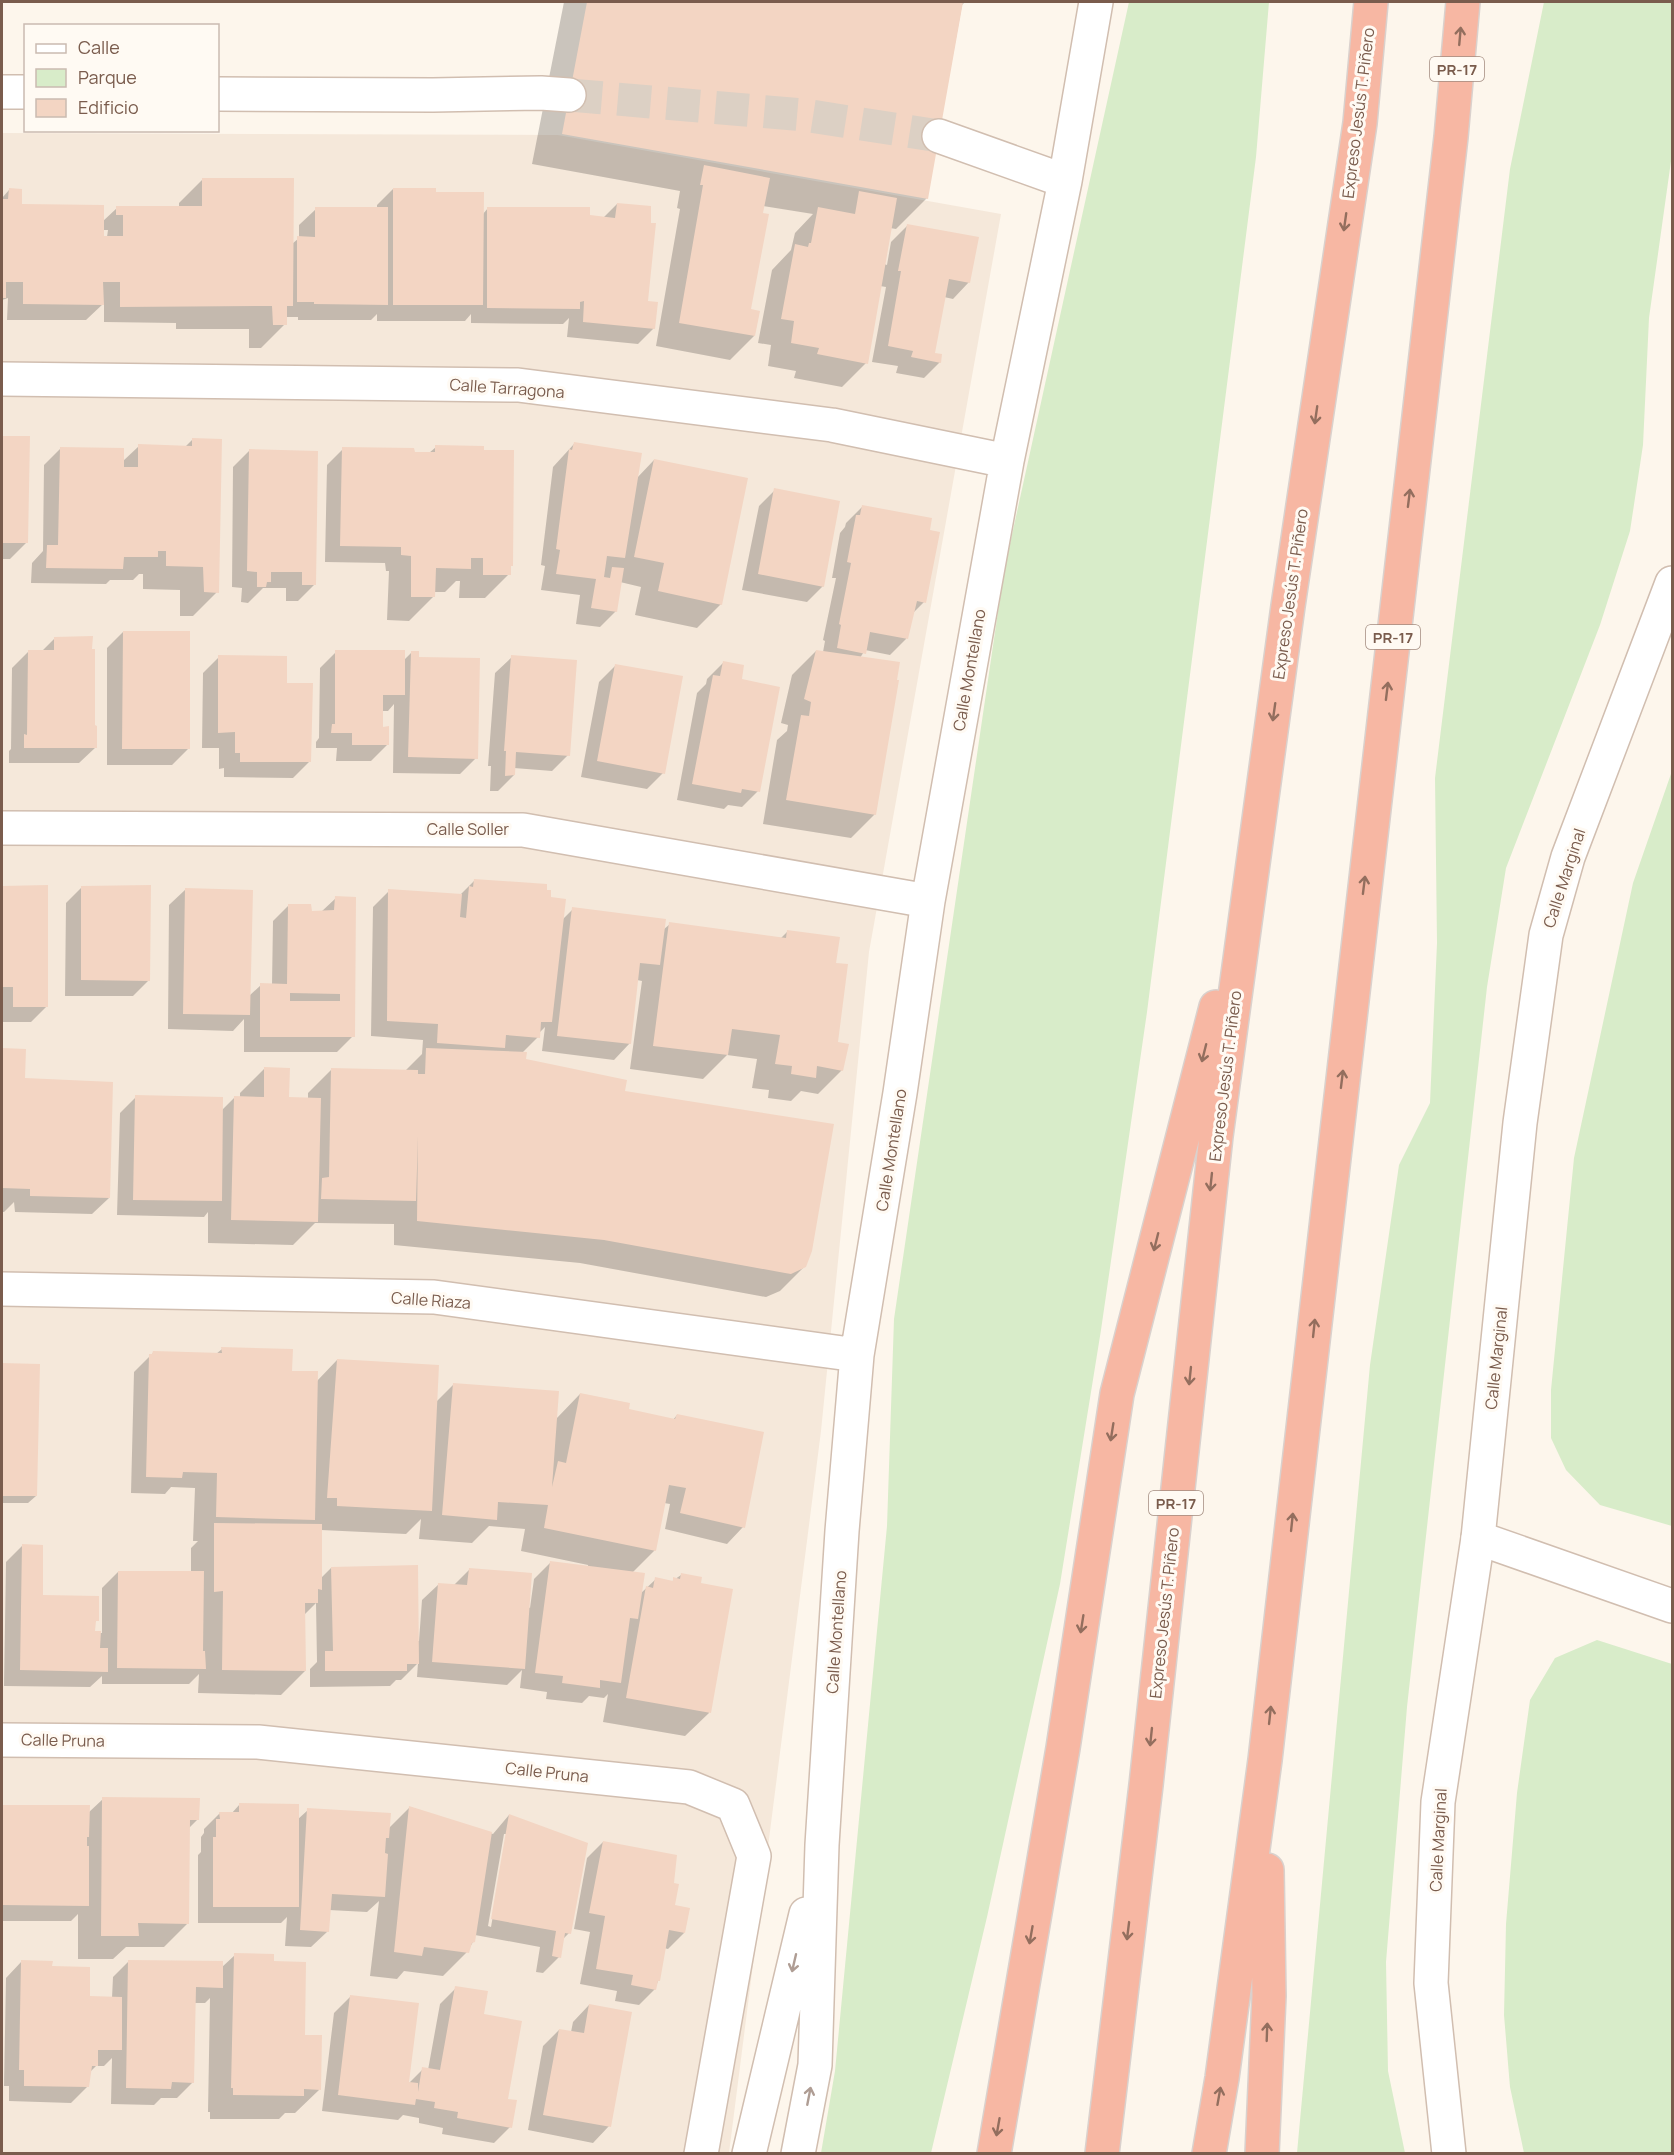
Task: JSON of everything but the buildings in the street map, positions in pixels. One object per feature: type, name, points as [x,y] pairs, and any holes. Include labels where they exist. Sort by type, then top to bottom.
[{"type":"highway","name":"Expreso Jesús T. Piñero","points":[[1102,2154],[1146,1785],[1216,1136],[1288,606],[1359,123],[1371,2]]},
{"type":"highway","name":"PR-17","points":[[1209,2154],[1222,2078],[1265,1760],[1451,137],[1462,2]]},
{"type":"highway","points":[[994,2154],[1063,1748],[1117,1394],[1254,854]]},
{"type":"highway","points":[[1262,2154],[1269,1996],[1265,1760]]},
{"type":"street","name":"Calle Montellano","points":[[798,2154],[815,2065],[822,1845],[842,1532],[857,1355],[900,1093],[928,901],[1007,461],[1065,181],[1096,2]]},
{"type":"street","points":[[2,92],[24,92]]},
{"type":"street","points":[[219,94],[541,93],[569,95]]},
{"type":"street","points":[[939,136],[1065,181]]},
{"type":"street","name":"Calle Tarragona","points":[[2,380],[518,386],[832,425],[1007,461]]},
{"type":"street","name":"Calle Marginal","points":[[1449,2154],[1431,1983],[1438,1802],[1478,1538],[1520,1123],[1546,935],[1568,857],[1672,583]]},
{"type":"street","name":"Calle Soller","points":[[2,828],[523,830],[928,901]]},
{"type":"street","name":"Calle Riaza","points":[[2,1289],[434,1297],[857,1355]]},
{"type":"street","points":[[1478,1538],[1672,1606]]},
{"type":"street","name":"Calle Pruna","points":[[2,1740],[258,1743],[689,1787],[733,1806],[754,1856],[701,2154]]},
{"type":"street","name":"Calle Montellano","points":[[749,2154],[822,1845]]},
{"type":"shaded area","points":[[2,133],[558,135],[1001,214],[869,952],[821,1431],[729,2153],[2,2154]]},
{"type":"green space","points":[[1129,2],[1269,2],[1256,157],[1147,1012],[1101,1330],[1060,1584],[987,1917],[931,2153],[821,2153],[835,2071],[887,1526],[894,1319],[1004,571]]},
{"type":"green space","points":[[1544,2],[1672,2],[1672,154],[1649,318],[1643,445],[1630,531],[1600,625],[1506,868],[1487,987],[1407,1707],[1386,1962],[1388,2071],[1405,2153],[1297,2153],[1370,1365],[1399,1165],[1430,1103],[1437,943],[1435,778],[1510,169]]},
{"type":"green space","points":[[1672,771],[1672,1526],[1600,1505],[1566,1470],[1551,1438],[1551,1390],[1574,1158],[1633,883]]},
{"type":"green space","points":[[1597,1640],[1672,1664],[1672,2153],[1524,2153],[1510,2087],[1504,2015],[1506,1924],[1517,1793],[1530,1700],[1555,1658]]},
{"type":"tunnel","points":[[569,95],[804,115],[939,136]]}]
